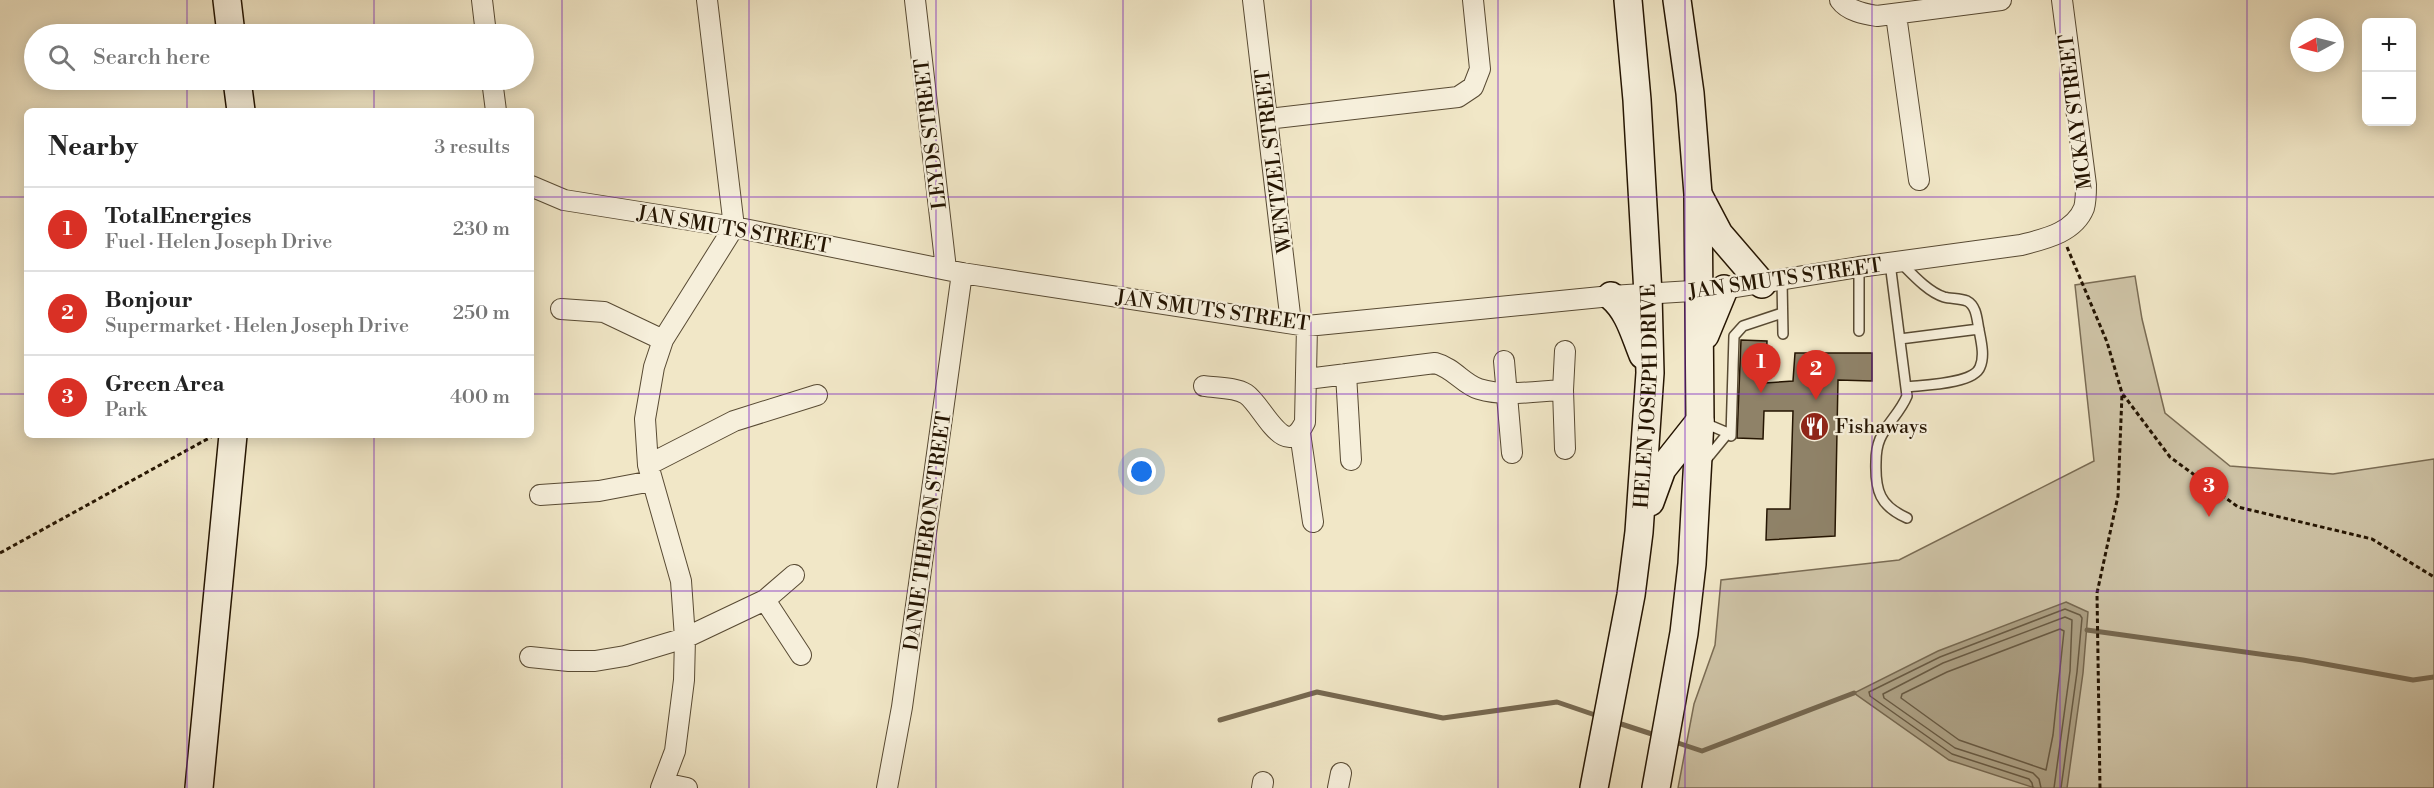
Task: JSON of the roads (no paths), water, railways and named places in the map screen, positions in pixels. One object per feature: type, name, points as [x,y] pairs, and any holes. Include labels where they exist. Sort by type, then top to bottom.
[{"type":"street","points":[[227,0],[230,24]]},
{"type":"street","points":[[482,0],[485,24]]},
{"type":"street","points":[[687,788],[662,786],[675,751],[684,680],[685,638],[681,581],[650,473],[645,419],[654,367],[663,340],[734,227],[707,0]]},
{"type":"street","name":"LEYDS STREET","points":[[915,0],[954,271]]},
{"type":"street","name":"WENTZEL STREET","points":[[1254,0],[1268,119],[1307,379],[1305,422],[1300,433],[1313,522]]},
{"type":"street","points":[[1268,119],[1458,97],[1473,87],[1480,69],[1473,0]]},
{"type":"street","name":"HELEN JOSEPH DRIVE","points":[[1594,788],[1631,595],[1639,532],[1650,373],[1637,100],[1628,0]]},
{"type":"street","points":[[1656,788],[1684,633],[1692,564],[1695,474],[1700,421],[1700,346],[1712,290],[1698,194],[1690,93],[1677,0]]},
{"type":"street","points":[[1840,0],[1859,13],[1877,16],[2001,0]]},
{"type":"street","name":"MCKAY STREET","points":[[2062,0],[2086,185],[2085,207],[2068,227]]},
{"type":"street","points":[[1896,15],[1919,180]]},
{"type":"street","points":[[238,90],[241,108]]},
{"type":"street","points":[[493,90],[496,108]]},
{"type":"street","name":"JAN SMUTS STREET","points":[[534,187],[564,200],[734,227],[954,271],[1299,324],[1611,296],[1712,290],[2021,244],[2043,240],[2068,227]]},
{"type":"street","points":[[1698,194],[1719,234],[1772,282]]},
{"type":"street","name":"DANIE THERON STREET","points":[[887,788],[902,707],[954,271]]},
{"type":"street","points":[[1611,296],[1629,318],[1650,373]]},
{"type":"street","points":[[561,309],[604,312],[663,340]]},
{"type":"street","points":[[1565,351],[1563,390],[1565,449]]},
{"type":"street","points":[[1504,361],[1512,453]]},
{"type":"street","points":[[1307,379],[1435,363],[1445,366],[1479,389],[1505,392],[1563,390]]},
{"type":"street","points":[[1346,374],[1352,460]]},
{"type":"street","points":[[1204,386],[1246,394],[1276,431],[1294,437],[1300,433]]},
{"type":"street","points":[[540,495],[599,491],[650,473],[734,421],[817,395]]},
{"type":"street","points":[[1639,532],[1662,469],[1700,421]]},
{"type":"street","points":[[199,788],[233,438]]},
{"type":"street","points":[[530,657],[596,661],[625,656],[685,638],[765,600],[794,575]]},
{"type":"street","points":[[765,600],[801,655]]},
{"type":"lane","points":[[1895,262],[1942,296],[1967,302],[1976,312],[1982,348],[1981,367],[1976,375],[1965,379],[1906,387]]},
{"type":"lane","points":[[1895,262],[1900,339],[1907,396],[1901,411],[1879,440],[1875,481],[1882,500],[1893,512],[1907,518]]},
{"type":"lane","points":[[1859,267],[1859,331]]},
{"type":"lane","points":[[1772,282],[1782,313],[1783,334]]},
{"type":"lane","points":[[1731,436],[1734,336],[1743,326],[1782,313]]},
{"type":"lane","points":[[1900,339],[1978,329]]},
{"type":"water","points":[[2066,602],[2088,612],[2083,673],[2067,788],[2035,788],[1949,760],[1854,693],[1938,651]]},
{"type":"waterway","points":[[2087,630],[2303,660],[2413,680],[2434,677]]},
{"type":"waterway","points":[[1220,720],[1317,692],[1443,718],[1557,702],[1601,717]]},
{"type":"waterway","points":[[1672,741],[1702,751],[1854,693]]},
{"type":"waterway","points":[[1615,722],[1658,736]]},
{"type":"place","name":"TotalEnergies","points":[[1761,393]]},
{"type":"place","name":"Bonjour","points":[[1816,400]]},
{"type":"place","name":"Fishaways","points":[[1814,426]]},
{"type":"place","name":"Green Area","points":[[2209,517]]}]
